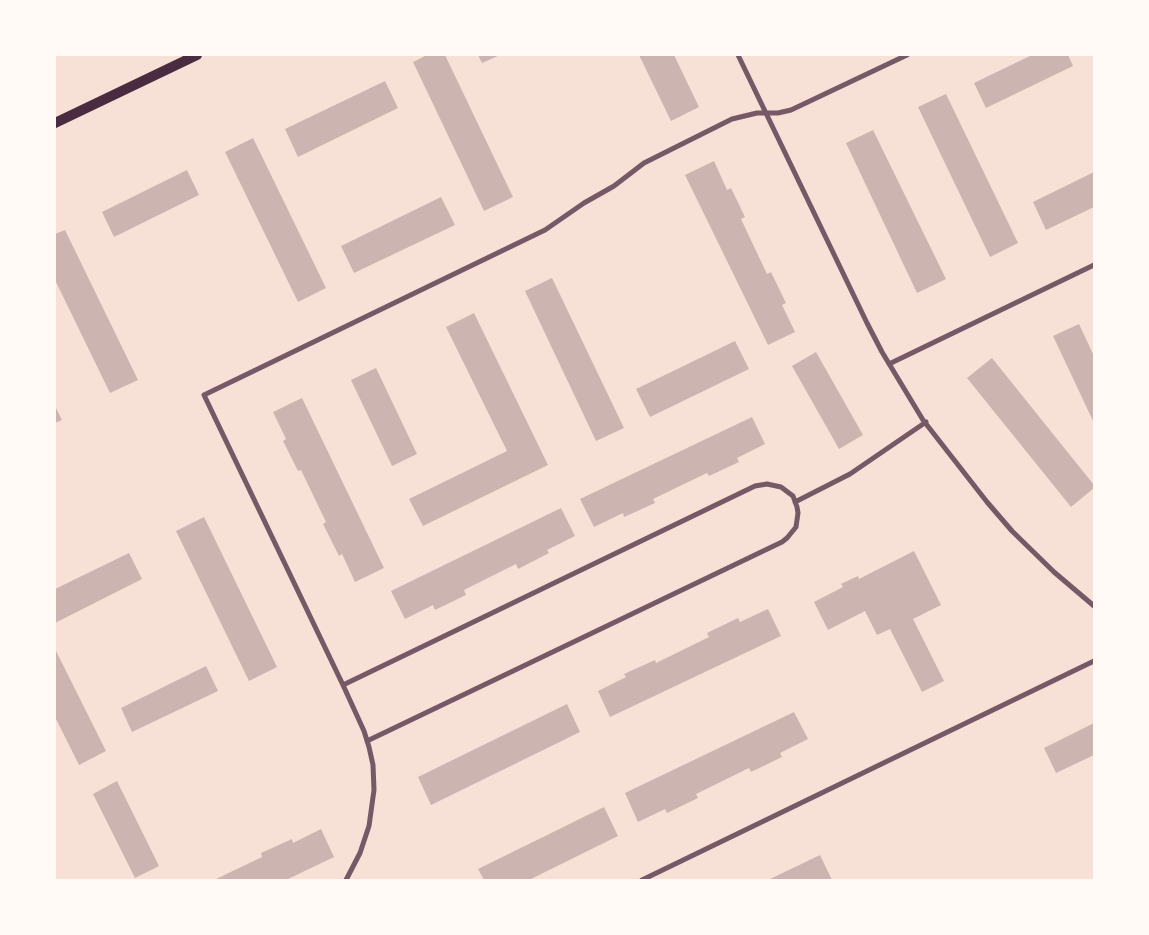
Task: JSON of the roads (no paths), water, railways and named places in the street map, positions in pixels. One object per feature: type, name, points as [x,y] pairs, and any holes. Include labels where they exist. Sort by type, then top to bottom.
[{"type":"main road","points":[[55,123],[197,55]]},
{"type":"street","points":[[738,55],[867,323],[889,364],[926,422],[957,464],[1012,531],[1054,572],[1094,606]]},
{"type":"street","points":[[346,880],[366,838],[372,810],[374,790],[373,765],[367,741],[343,685],[204,395],[545,230],[584,203],[614,186],[649,160],[732,119],[746,115],[778,113],[800,107],[907,55]]},
{"type":"street","points":[[889,364],[1094,265]]},
{"type":"street","points":[[795,502],[850,474],[926,422]]},
{"type":"street","points":[[343,685],[755,486],[767,484],[781,487],[793,496],[798,512],[796,527],[782,542],[367,741]]},
{"type":"street","points":[[642,880],[1094,661]]}]
